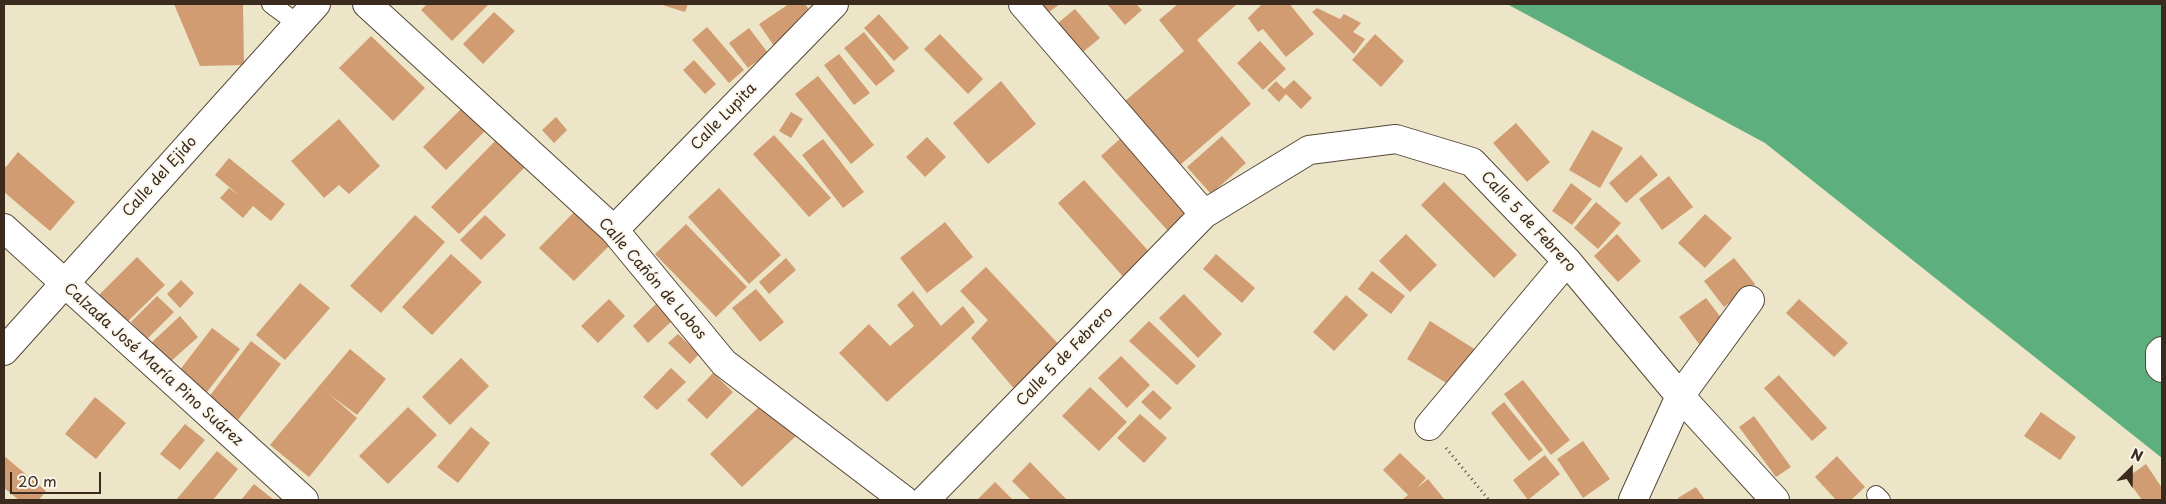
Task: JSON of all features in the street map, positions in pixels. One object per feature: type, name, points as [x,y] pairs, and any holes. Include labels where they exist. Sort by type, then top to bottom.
[{"type":"street","name":"Calle del Ejido","points":[[4,351],[316,4]]},
{"type":"street","name":"Calle Cañón de Lobos","points":[[367,4],[614,230],[724,363],[904,500]]},
{"type":"street","name":"Calle Lupita","points":[[614,230],[834,4]]},
{"type":"street","points":[[1023,4],[1204,214]]},
{"type":"street","name":"Calle 5 de Febrero","points":[[925,500],[1204,214],[1309,150],[1396,139],[1472,162],[1567,261],[1680,396],[1774,500]]},
{"type":"street","name":"Calzada José María Pino Suárez","points":[[4,228],[63,284],[304,500]]},
{"type":"street","points":[[1429,426],[1567,261]]},
{"type":"street","points":[[1634,500],[1680,396],[1750,300]]},
{"type":"street","points":[[2162,351],[2160,353],[2160,366],[2162,368]]},
{"type":"lane","points":[[271,4],[298,24]]},
{"type":"path","points":[[1429,426],[1489,500]]},
{"type":"green space","points":[[1507,4],[2162,4],[2162,458],[1765,143]]},
{"type":"building","points":[[174,4],[243,4],[244,65],[200,66]]},
{"type":"building","points":[[427,4],[489,4],[452,41],[421,10]]},
{"type":"building","points":[[659,4],[688,4],[685,12]]},
{"type":"building","points":[[789,4],[805,4],[815,18],[774,46],[759,24]]},
{"type":"building","points":[[1037,4],[1060,4],[1045,15]]},
{"type":"building","points":[[1109,4],[1136,4],[1142,10],[1125,25]]},
{"type":"building","points":[[1178,4],[1237,4],[1197,40],[1251,104],[1180,165],[1125,101],[1184,51],[1159,20]]},
{"type":"building","points":[[1262,4],[1292,4],[1291,6],[1314,34],[1286,57],[1263,29],[1258,32],[1248,18]]},
{"type":"building","points":[[1317,8],[1340,19],[1344,14],[1361,23],[1353,32],[1365,39],[1354,54],[1312,12]]},
{"type":"building","points":[[1075,9],[1100,38],[1078,56],[1053,27]]},
{"type":"building","points":[[494,12],[515,31],[483,64],[463,44]]},
{"type":"building","points":[[879,14],[909,48],[894,61],[864,28]]},
{"type":"building","points":[[707,27],[744,70],[729,83],[692,40]]},
{"type":"building","points":[[749,28],[768,53],[748,68],[729,43]]},
{"type":"building","points":[[864,32],[895,71],[876,86],[844,48]]},
{"type":"building","points":[[940,34],[983,79],[968,94],[924,49]]},
{"type":"building","points":[[1375,34],[1404,61],[1381,87],[1352,60]]},
{"type":"building","points":[[371,36],[425,88],[393,121],[339,68]]},
{"type":"building","points":[[1260,41],[1286,69],[1263,90],[1237,63]]},
{"type":"building","points":[[839,54],[870,93],[854,105],[824,65]]},
{"type":"building","points":[[694,60],[716,84],[705,94],[683,70]]},
{"type":"building","points":[[818,76],[874,145],[851,164],[795,94]]},
{"type":"building","points":[[1294,80],[1312,98],[1301,109],[1286,94],[1279,102],[1267,90],[1276,81],[1284,89]]},
{"type":"building","points":[[1001,81],[1036,124],[988,164],[953,123]]},
{"type":"building","points":[[463,107],[486,130],[446,170],[423,147]]},
{"type":"building","points":[[791,112],[803,119],[791,138],[779,131]]},
{"type":"building","points":[[556,117],[567,130],[554,143],[542,130]]},
{"type":"building","points":[[339,119],[380,166],[349,194],[339,185],[324,198],[291,161]]},
{"type":"building","points":[[1516,123],[1550,162],[1527,182],[1493,143]]},
{"type":"building","points":[[1592,130],[1623,148],[1600,188],[1569,170]]},
{"type":"building","points":[[774,135],[831,198],[809,217],[753,154]]},
{"type":"building","points":[[1123,136],[1190,212],[1168,231],[1101,156]]},
{"type":"building","points":[[1222,136],[1246,163],[1211,194],[1187,167]]},
{"type":"building","points":[[927,137],[946,157],[925,177],[906,157]]},
{"type":"building","points":[[497,139],[526,166],[459,234],[431,207]]},
{"type":"building","points":[[823,139],[864,192],[843,208],[802,155]]},
{"type":"building","points":[[18,152],[75,202],[50,231],[4,192],[4,165],[6,167]]},
{"type":"building","points":[[1641,155],[1658,175],[1626,203],[1609,183]]},
{"type":"building","points":[[229,158],[285,204],[271,221],[253,206],[243,218],[220,198],[229,188],[240,196],[215,175]]},
{"type":"building","points":[[1669,176],[1693,207],[1662,230],[1639,199]]},
{"type":"building","points":[[1084,180],[1153,256],[1126,280],[1058,203]]},
{"type":"building","points":[[1444,182],[1517,255],[1494,278],[1421,205]]},
{"type":"building","points":[[1571,183],[1592,199],[1572,225],[1552,211]]},
{"type":"building","points":[[719,188],[781,255],[749,284],[688,217]]},
{"type":"building","points":[[1596,202],[1621,223],[1598,249],[1574,228]]},
{"type":"building","points":[[576,210],[611,244],[574,281],[539,248]]},
{"type":"building","points":[[1705,214],[1732,238],[1705,268],[1678,243]]},
{"type":"building","points":[[415,215],[445,242],[381,313],[350,286]]},
{"type":"building","points":[[485,215],[506,235],[481,260],[460,240]]},
{"type":"building","points":[[945,222],[973,257],[927,293],[900,258]]},
{"type":"building","points":[[686,224],[747,287],[716,317],[655,254]]},
{"type":"building","points":[[1406,234],[1437,265],[1410,292],[1379,261]]},
{"type":"building","points":[[1617,234],[1641,261],[1618,282],[1594,256]]},
{"type":"building","points":[[451,254],[482,282],[432,335],[402,307]]},
{"type":"building","points":[[1216,254],[1255,288],[1242,303],[1203,269]]},
{"type":"building","points":[[137,257],[165,285],[125,324],[98,296]]},
{"type":"building","points":[[786,258],[796,270],[769,294],[759,282]]},
{"type":"building","points":[[1734,258],[1755,284],[1724,307],[1704,281]]},
{"type":"building","points":[[986,267],[1066,352],[1022,398],[971,338],[988,320],[960,291]]},
{"type":"building","points":[[1372,271],[1405,296],[1391,314],[1358,289]]},
{"type":"building","points":[[181,280],[194,293],[180,308],[167,294]]},
{"type":"building","points":[[300,283],[330,308],[285,360],[256,335]]},
{"type":"building","points":[[756,289],[784,322],[760,342],[732,308]]},
{"type":"building","points":[[913,291],[941,326],[963,306],[975,322],[887,402],[839,353],[869,324],[890,346],[914,326],[897,305]]},
{"type":"building","points":[[1184,294],[1222,334],[1198,358],[1159,318]]},
{"type":"building","points":[[1346,295],[1368,315],[1334,351],[1313,332]]},
{"type":"building","points":[[157,296],[174,312],[147,339],[131,322]]},
{"type":"building","points":[[1706,298],[1729,328],[1702,348],[1679,317]]},
{"type":"building","points":[[609,299],[625,316],[598,343],[581,326]]},
{"type":"building","points":[[1799,299],[1848,343],[1834,357],[1786,313]]},
{"type":"building","points":[[657,303],[673,320],[648,343],[633,326]]},
{"type":"building","points":[[180,316],[198,337],[169,363],[151,343]]},
{"type":"building","points":[[1149,321],[1196,366],[1177,385],[1129,341]]},
{"type":"building","points":[[1430,321],[1476,350],[1453,387],[1407,359]]},
{"type":"building","points":[[212,328],[240,349],[204,396],[176,375]]},
{"type":"building","points":[[678,334],[699,354],[690,364],[668,343]]},
{"type":"building","points":[[251,341],[281,364],[238,420],[209,397]]},
{"type":"building","points":[[350,349],[386,379],[357,415],[329,394],[357,418],[309,477],[270,445]]},
{"type":"building","points":[[1121,356],[1150,385],[1127,408],[1098,378]]},
{"type":"building","points":[[461,358],[489,386],[450,425],[422,397]]},
{"type":"building","points":[[671,368],[686,382],[657,410],[643,397]]},
{"type":"building","points":[[713,373],[733,392],[707,419],[687,400]]},
{"type":"building","points":[[1779,375],[1827,428],[1812,441],[1764,388]]},
{"type":"building","points":[[1523,380],[1570,440],[1551,455],[1504,394]]},
{"type":"building","points":[[1090,387],[1127,422],[1099,451],[1062,416]]},
{"type":"building","points":[[1153,390],[1172,408],[1160,420],[1141,402]]},
{"type":"building","points":[[95,397],[126,423],[96,459],[65,434]]},
{"type":"building","points":[[765,401],[797,435],[742,487],[710,454]]},
{"type":"building","points":[[1504,402],[1543,450],[1529,461],[1491,413]]},
{"type":"building","points":[[408,407],[437,435],[388,484],[359,456]]},
{"type":"building","points":[[2041,412],[2076,437],[2060,460],[2024,436]]},
{"type":"building","points":[[1140,414],[1167,438],[1144,463],[1117,438]]},
{"type":"building","points":[[1754,416],[1791,467],[1776,477],[1739,427]]},
{"type":"building","points":[[185,424],[205,440],[180,470],[160,454]]},
{"type":"building","points":[[471,427],[490,443],[458,483],[437,467]]},
{"type":"building","points":[[1583,441],[1610,479],[1583,498],[1557,459]]},
{"type":"building","points":[[217,451],[238,469],[213,500],[176,500]]},
{"type":"building","points":[[1400,453],[1426,478],[1417,488],[1428,479],[1445,500],[1402,500],[1408,495],[1383,470]]},
{"type":"building","points":[[1545,455],[1560,474],[1528,500],[1513,480]]},
{"type":"building","points":[[4,456],[46,491],[39,500],[19,500],[4,488]]},
{"type":"building","points":[[1837,456],[1865,487],[1851,500],[1836,500],[1815,477]]},
{"type":"building","points":[[1030,462],[1067,500],[1031,500],[1012,481]]},
{"type":"building","points":[[2146,464],[2162,488],[2162,500],[2142,500],[2126,478]]},
{"type":"building","points":[[995,482],[1013,500],[977,500]]},
{"type":"building","points":[[254,484],[274,500],[241,500]]},
{"type":"building","points":[[1696,487],[1705,500],[1679,500],[1678,498]]}]
